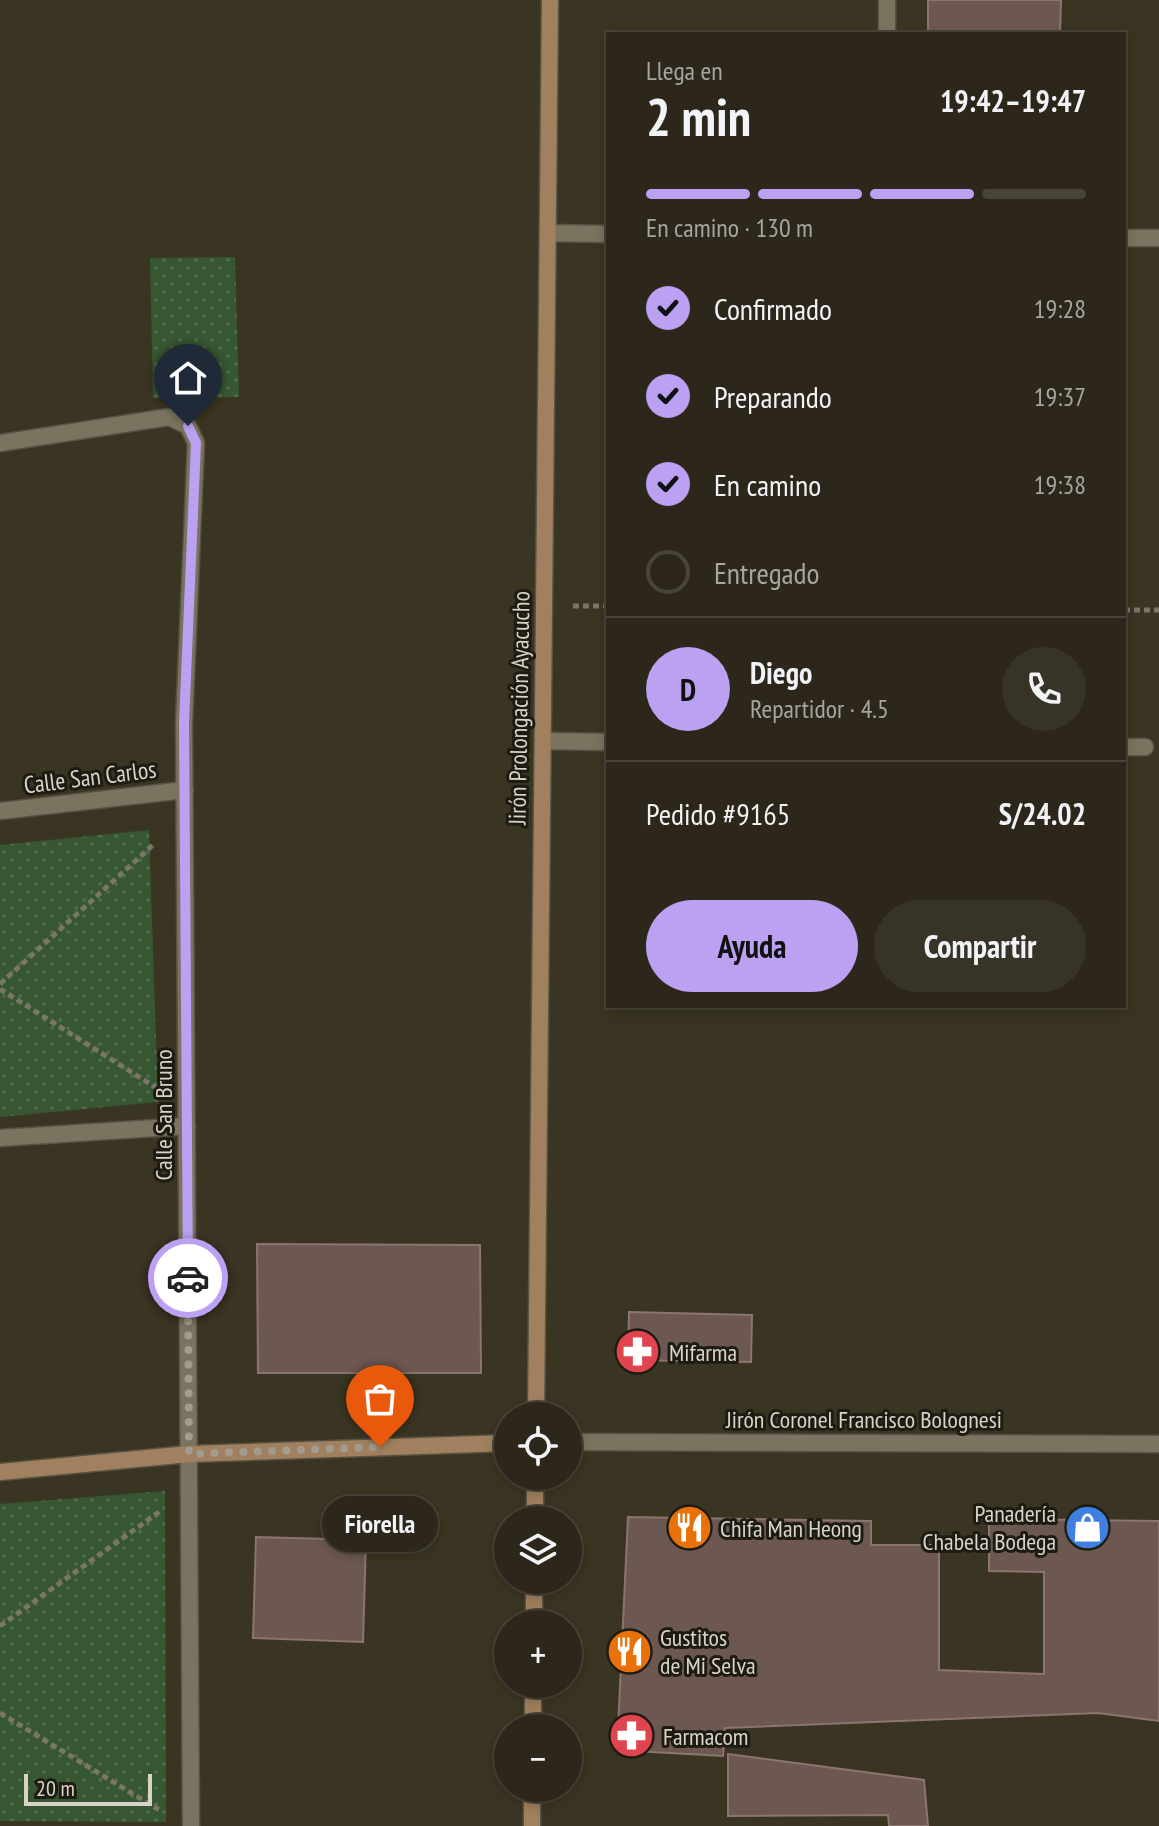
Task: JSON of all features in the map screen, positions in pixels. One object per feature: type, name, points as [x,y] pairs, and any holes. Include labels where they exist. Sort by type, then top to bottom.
[{"type":"street","name":"Jirón Prolongación Ayacucho","points":[[536,1402],[550,0]]},
{"type":"street","points":[[887,0],[887,32]]},
{"type":"street","points":[[548,233],[606,234]]},
{"type":"street","points":[[1126,238],[1159,238]]},
{"type":"street","name":"Calle San Bruno","points":[[0,443],[169,417],[188,426],[196,443],[184,723],[191,1826]]},
{"type":"street","points":[[543,741],[606,742]]},
{"type":"street","points":[[1126,747],[1145,747]]},
{"type":"street","name":"Calle San Carlos","points":[[0,811],[185,790]]},
{"type":"street","points":[[0,1138],[187,1126]]},
{"type":"street","name":"Jirón Coronel Francisco Bolognesi","points":[[582,1442],[1159,1444]]},
{"type":"street","points":[[0,1472],[189,1454],[494,1443]]},
{"type":"street","points":[[532,1802],[532,1826]]},
{"type":"path","points":[[1126,610],[1159,610]]},
{"type":"path","points":[[185,817],[0,987],[187,1107]]},
{"type":"path","points":[[0,1626],[189,1491]]},
{"type":"path","points":[[0,1713],[173,1818]]},
{"type":"green space","points":[[235,257],[239,397],[153,398],[150,258]]},
{"type":"green space","points":[[149,830],[158,1102],[0,1117],[0,845]]},
{"type":"green space","points":[[165,1491],[166,1822],[0,1821],[0,1504]]},
{"type":"building","points":[[928,0],[1061,0],[1060,32],[928,32]]},
{"type":"building","points":[[257,1244],[480,1245],[481,1373],[258,1373]]},
{"type":"building","points":[[629,1312],[752,1315],[751,1362],[628,1360]]},
{"type":"building","points":[[628,1517],[871,1521],[871,1545],[939,1545],[939,1670],[1044,1674],[1044,1572],[989,1571],[989,1519],[1159,1521],[1159,1721],[1098,1713],[725,1728],[723,1756],[617,1750]]},
{"type":"building","points":[[256,1537],[366,1540],[363,1642],[253,1638]]},
{"type":"building","points":[[728,1754],[924,1780],[928,1826],[889,1826],[888,1815],[728,1816]]},
{"type":"way so far","points":[[188,1278],[189,1454],[380,1447]]},
{"type":"place","name":"Mifarma","points":[[638,1352]]},
{"type":"place","name":"Fiorella","points":[[380,1447]]},
{"type":"place","name":"Panadería Chabela Bodega","points":[[1087,1527]]},
{"type":"place","name":"Chifa Man Heong","points":[[689,1528]]},
{"type":"place","name":"Gustitos de Mi Selva","points":[[629,1651]]},
{"type":"place","name":"Farmacom","points":[[632,1736]]},
{"type":"route","points":[[188,426],[196,443],[184,723],[188,1278]]}]
